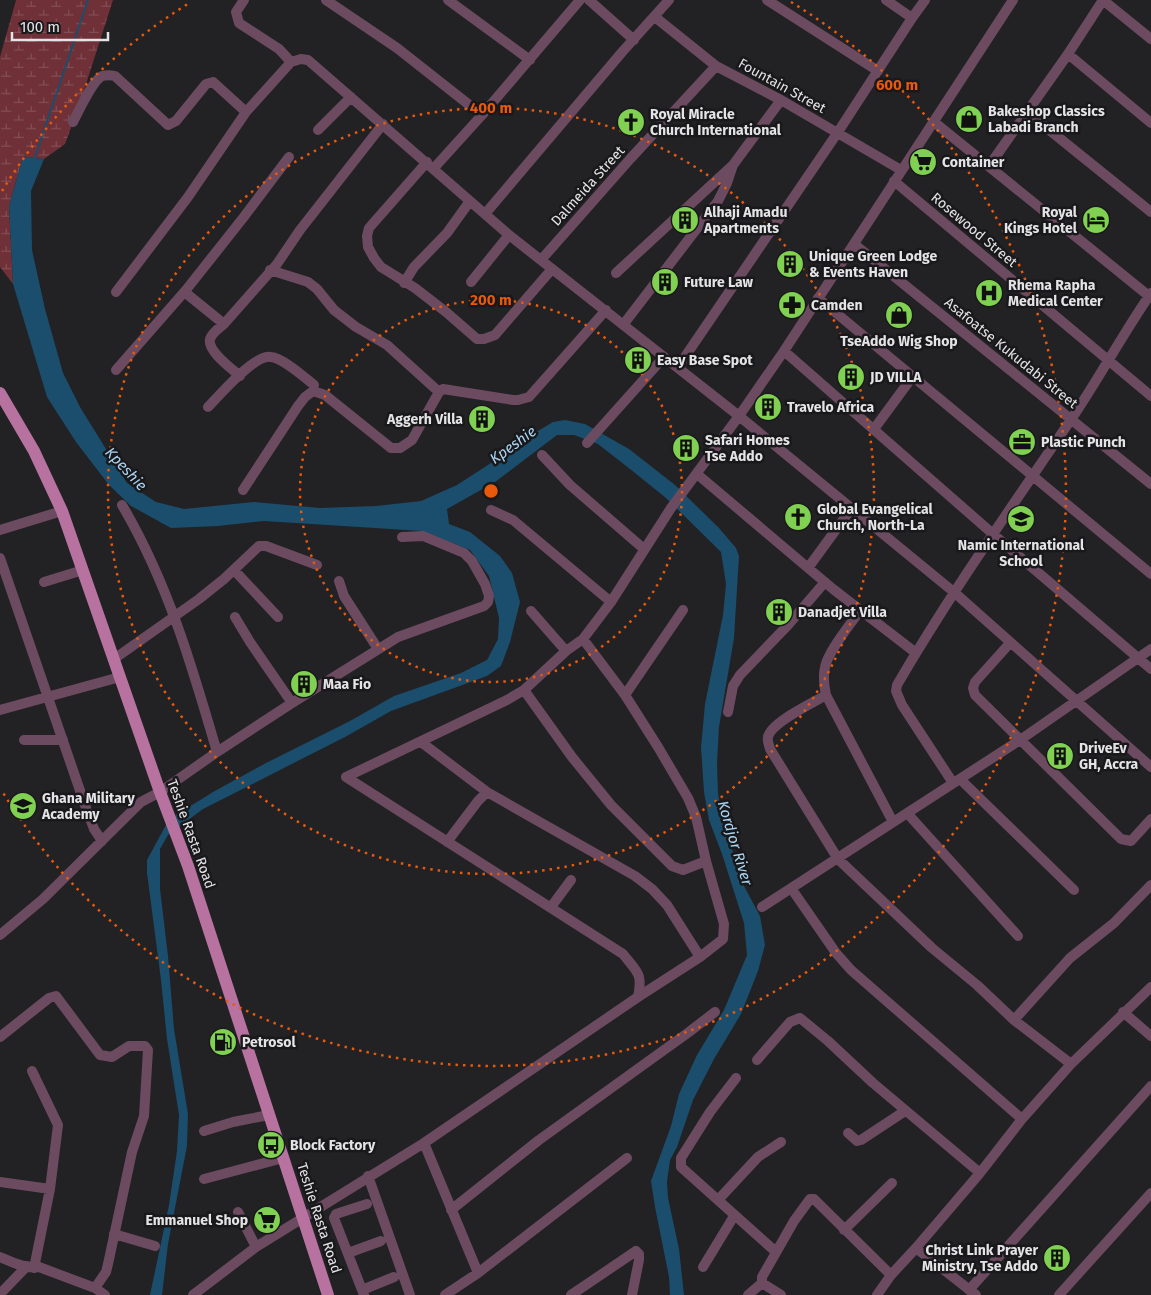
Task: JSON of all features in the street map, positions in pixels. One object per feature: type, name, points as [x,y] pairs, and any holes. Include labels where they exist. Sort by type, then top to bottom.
[{"type":"main road","name":"Teshie Rasta Road","points":[[0,393],[34,451],[62,511],[160,792],[188,866],[328,1295]]},
{"type":"street","points":[[244,0],[236,12],[239,23],[279,49],[290,62]]},
{"type":"street","points":[[326,0],[397,48],[482,115]]},
{"type":"street","points":[[448,0],[530,60]]},
{"type":"street","points":[[589,0],[634,40]]},
{"type":"street","points":[[485,214],[669,0]]},
{"type":"street","points":[[767,0],[878,71]]},
{"type":"street","points":[[886,0],[912,18]]},
{"type":"street","points":[[678,367],[838,132],[925,0]]},
{"type":"street","points":[[638,997],[640,984],[637,969],[623,954],[346,777],[507,700],[524,690],[566,651],[583,639],[611,602],[672,508],[784,351],[1013,0]]},
{"type":"street","points":[[989,166],[1068,54],[1103,0],[1151,38]]},
{"type":"street","points":[[552,269],[495,335],[484,339],[477,339],[446,312],[388,273],[377,263],[368,247],[367,236],[369,228],[482,115],[530,60],[574,2]]},
{"type":"street","name":"Fountain Street","points":[[655,17],[716,66],[838,132],[901,170]]},
{"type":"street","points":[[1068,54],[1151,123]]},
{"type":"street","points":[[116,292],[183,205],[246,112],[290,62],[301,59],[308,60],[509,235],[678,367],[955,593],[1151,767]]},
{"type":"street","name":"Dalmeida Street","points":[[541,260],[716,66]]},
{"type":"street","points":[[73,122],[96,82],[103,76],[109,75],[115,76],[168,125],[176,121],[206,84],[210,82],[213,82],[246,112]]},
{"type":"street","points":[[318,130],[351,97]]},
{"type":"street","points":[[616,273],[733,165],[781,100]]},
{"type":"street","points":[[1027,112],[1151,212]]},
{"type":"street","points":[[934,122],[1150,295],[1071,420],[1032,474],[916,653],[896,690],[898,698],[957,781],[1074,890]]},
{"type":"street","points":[[240,376],[214,353],[210,345],[213,333],[224,324],[277,264],[300,230],[383,124]]},
{"type":"street","points":[[116,370],[186,290],[289,157]]},
{"type":"street","points":[[623,325],[718,201],[733,165]]},
{"type":"street","name":"Rosewood Street","points":[[894,181],[1151,396]]},
{"type":"street","points":[[404,282],[414,267],[447,233],[470,201]]},
{"type":"street","points":[[471,282],[509,235]]},
{"type":"street","name":"Asafoatse Kukudabi Street","points":[[854,244],[1151,484]]},
{"type":"street","points":[[270,270],[308,282],[334,310],[356,327],[387,345],[440,392]]},
{"type":"street","points":[[186,290],[187,294],[224,324]]},
{"type":"street","points":[[818,298],[1151,574]]},
{"type":"street","points":[[313,390],[325,395],[391,448],[400,448],[412,440],[440,392],[447,389],[518,400],[529,397],[606,310]]},
{"type":"street","points":[[784,351],[1151,669]]},
{"type":"street","points":[[208,407],[261,358],[270,356],[278,359],[314,385],[313,390],[298,406],[242,490]]},
{"type":"street","points":[[587,442],[664,357]]},
{"type":"street","points":[[874,429],[913,376]]},
{"type":"street","points":[[542,455],[570,486],[644,550]]},
{"type":"street","points":[[697,474],[824,582],[916,653]]},
{"type":"street","points":[[122,506],[138,531],[186,648],[217,752]]},
{"type":"street","points":[[808,568],[852,509]]},
{"type":"street","points":[[491,510],[513,520],[611,602]]},
{"type":"street","points":[[0,530],[62,511]]},
{"type":"street","points":[[0,935],[43,900],[141,802],[160,792],[292,703],[398,637],[484,606],[488,602],[489,596],[486,584],[464,552],[423,536],[402,537]]},
{"type":"street","points":[[114,659],[174,617],[234,570],[260,546],[266,546],[317,565]]},
{"type":"street","points":[[0,558],[86,808],[94,829],[102,841]]},
{"type":"street","points":[[44,582],[83,570]]},
{"type":"street","points":[[234,570],[278,617]]},
{"type":"street","points":[[339,581],[344,596],[378,649]]},
{"type":"street","points":[[728,712],[733,686],[740,675],[788,625],[824,582]]},
{"type":"street","points":[[626,695],[683,610]]},
{"type":"street","points":[[860,610],[831,654],[825,667],[826,695],[893,822]]},
{"type":"street","points":[[531,611],[566,651]]},
{"type":"street","points":[[235,617],[292,703]]},
{"type":"street","points":[[193,1295],[256,1247],[424,1142],[700,957],[723,939],[724,924],[706,862],[696,817],[688,798],[626,695],[583,639]]},
{"type":"street","points":[[1010,643],[975,682],[973,688],[975,695],[1121,840],[1131,841],[1151,820]]},
{"type":"street","points":[[762,908],[1020,740],[1151,649]]},
{"type":"street","points":[[0,710],[120,677]]},
{"type":"street","points":[[524,690],[572,757],[611,806],[672,866],[683,870],[706,862]]},
{"type":"street","points":[[826,695],[784,720],[771,731],[768,739],[770,749],[838,859],[932,948],[977,985],[1014,1020],[1071,1064]]},
{"type":"street","points":[[24,740],[63,740]]},
{"type":"street","points":[[421,742],[487,792],[635,876],[652,889],[667,905],[700,957]]},
{"type":"street","points":[[447,842],[487,792]]},
{"type":"street","points":[[907,813],[1018,936]]},
{"type":"street","points":[[551,907],[571,880]]},
{"type":"street","points":[[1014,1020],[1070,958],[1114,923],[1151,885]]},
{"type":"street","points":[[791,888],[836,953],[851,970],[1022,1120]]},
{"type":"street","points":[[877,1295],[891,1275],[980,1173],[1022,1120],[1071,1064],[1151,987]]},
{"type":"street","points":[[0,1037],[49,998],[56,996],[100,1055],[112,1057],[129,1046],[145,1046],[148,1050],[144,1116],[132,1152],[106,1272],[95,1288]]},
{"type":"street","points":[[451,1210],[539,1140],[715,1012]]},
{"type":"street","points":[[1123,1012],[1151,1036]]},
{"type":"street","points":[[757,1060],[790,1022],[800,1018],[905,1111],[980,1173]]},
{"type":"street","points":[[0,1294],[30,1267],[50,1188],[58,1125],[32,1071]]},
{"type":"street","points":[[736,1078],[710,1112],[682,1158],[681,1167],[776,1252]]},
{"type":"street","points":[[916,1248],[972,1292],[1151,1086]]},
{"type":"street","points":[[848,1133],[857,1141],[861,1140],[905,1111]]},
{"type":"street","points":[[204,1131],[233,1122],[269,1116]]},
{"type":"street","points":[[424,1142],[478,1273]]},
{"type":"street","points":[[718,1200],[758,1156],[780,1142]]},
{"type":"street","points":[[204,1179],[284,1158]]},
{"type":"street","points":[[445,1295],[478,1273],[627,1158]]},
{"type":"street","points":[[368,1176],[410,1295]]},
{"type":"street","points":[[0,1182],[50,1188]]},
{"type":"street","points":[[844,1230],[892,1183]]},
{"type":"street","points":[[1058,1295],[1151,1193]]},
{"type":"street","points":[[748,1295],[762,1283],[762,1277],[776,1252],[810,1199],[814,1199],[891,1275]]},
{"type":"street","points":[[367,1204],[334,1216],[363,1292],[394,1277]]},
{"type":"street","points":[[238,1212],[256,1247]]},
{"type":"street","points":[[703,1267],[734,1216]]},
{"type":"street","points":[[114,1234],[154,1246]]},
{"type":"street","points":[[348,1253],[382,1241]]},
{"type":"street","points":[[571,1295],[636,1251],[639,1254],[632,1295]]},
{"type":"street","points":[[0,1257],[15,1264],[39,1267],[95,1288],[104,1295]]},
{"type":"street","points":[[762,1283],[781,1295]]},
{"type":"green space","points":[[16,0],[113,0],[65,144],[44,159],[23,157],[9,206],[13,284],[0,267],[0,57]]},
{"type":"water","points":[[23,157],[44,159],[31,191],[32,250],[45,309],[63,373],[80,407],[127,483],[156,502],[184,509],[254,502],[320,508],[376,506],[421,501],[457,485],[508,452],[516,444],[553,422],[565,420],[585,424],[629,449],[675,485],[719,528],[736,548],[739,556],[734,638],[719,727],[718,793],[722,818],[744,886],[760,916],[765,945],[758,971],[741,1014],[714,1059],[693,1100],[677,1147],[670,1160],[667,1182],[668,1198],[679,1249],[684,1295],[670,1295],[669,1277],[651,1181],[671,1126],[679,1094],[697,1055],[724,1010],[747,955],[744,923],[709,820],[704,792],[701,747],[705,704],[723,615],[726,584],[721,552],[666,498],[598,444],[574,435],[557,435],[495,482],[447,509],[449,524],[470,532],[500,556],[512,573],[520,602],[510,642],[501,666],[487,676],[391,711],[345,737],[203,809],[168,835],[160,849],[160,889],[174,1029],[188,1114],[187,1146],[168,1244],[162,1295],[150,1295],[169,1205],[177,1151],[179,1115],[167,1039],[147,860],[167,823],[176,815],[213,792],[394,696],[461,673],[487,660],[498,639],[499,618],[489,576],[470,550],[422,531],[264,521],[218,526],[171,528],[131,506],[109,485],[76,442],[47,397],[13,284],[9,206]]},
{"type":"waterway","name":"Kpeshie","points":[[34,160],[88,0]]},
{"type":"place","name":"Bakeshop Classics Labadi Branch","points":[[969,119]]},
{"type":"place","name":"Royal Miracle Church International","points":[[631,122]]},
{"type":"place","name":"Container","points":[[923,162]]},
{"type":"place","name":"Alhaji Amadu Apartments","points":[[685,220]]},
{"type":"place","name":"Royal Kings Hotel","points":[[1096,220]]},
{"type":"place","name":"Unique Green Lodge & Events Haven","points":[[790,264]]},
{"type":"place","name":"Future Law","points":[[665,282]]},
{"type":"place","name":"Rhema Rapha Medical Center","points":[[989,293]]},
{"type":"place","name":"Camden","points":[[792,305]]},
{"type":"place","name":"TseAddo Wig Shop","points":[[899,315]]},
{"type":"place","name":"Easy Base Spot","points":[[638,360]]},
{"type":"place","name":"JD VILLA","points":[[851,377]]},
{"type":"place","name":"Travelo Africa","points":[[768,407]]},
{"type":"place","name":"Aggerh Villa","points":[[482,419]]},
{"type":"place","name":"Plastic Punch","points":[[1022,442]]},
{"type":"place","name":"Safari Homes Tse Addo","points":[[686,448]]},
{"type":"place","name":"Global Evangelical Church, North-La","points":[[798,517]]},
{"type":"place","name":"Namic International School","points":[[1021,519]]},
{"type":"place","name":"Danadjet Villa","points":[[779,612]]},
{"type":"place","name":"Maa Fio","points":[[304,684]]},
{"type":"place","name":"DriveEv GH, Accra","points":[[1060,756]]},
{"type":"place","name":"Ghana Military Academy","points":[[23,806]]},
{"type":"place","name":"Petrosol","points":[[223,1042]]},
{"type":"place","name":"Block Factory","points":[[271,1145]]},
{"type":"place","name":"Emmanuel Shop","points":[[267,1220]]},
{"type":"place","name":"Christ Link Prayer Ministry, Tse Addo","points":[[1057,1258]]},
{"type":"water label","name":"Kordjor River","points":[[735,843]]}]
